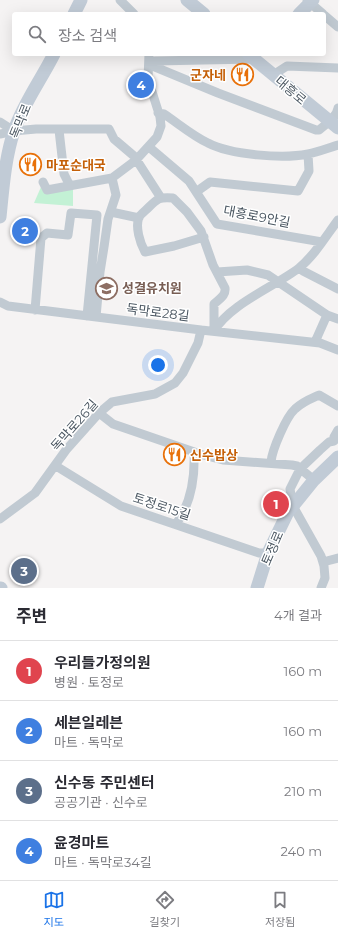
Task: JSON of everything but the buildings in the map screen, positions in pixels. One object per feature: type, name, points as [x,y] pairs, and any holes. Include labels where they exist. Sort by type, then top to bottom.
[{"type":"main road","points":[[75,12],[81,0]]},
{"type":"main road","points":[[187,0],[202,12]]},
{"type":"main road","points":[[301,12],[310,1]]},
{"type":"main road","name":"독막로","points":[[0,217],[1,194],[14,130],[34,89],[53,56]]},
{"type":"main road","name":"대흥로","points":[[253,56],[273,75],[334,125]]},
{"type":"main road","name":"토정로","points":[[257,588],[268,553],[288,512],[314,480],[338,457]]},
{"type":"street","points":[[120,0],[132,12]]},
{"type":"street","points":[[310,1],[322,12]]},
{"type":"street","points":[[326,16],[338,27]]},
{"type":"street","name":"대흥로","points":[[149,58],[155,61],[253,56]]},
{"type":"street","points":[[43,182],[47,190],[112,178],[136,160],[149,147],[157,137],[160,126],[158,113],[148,79],[149,58]]},
{"type":"street","points":[[149,58],[154,67],[316,130],[334,125],[338,108]]},
{"type":"street","points":[[273,75],[287,66],[338,68]]},
{"type":"street","points":[[158,113],[164,114],[204,141],[219,148],[231,151],[277,156],[308,154],[338,145]]},
{"type":"street","points":[[0,122],[14,130]]},
{"type":"street","points":[[0,134],[14,130],[109,129],[114,138],[134,156],[161,198]]},
{"type":"street","points":[[59,130],[64,174],[70,186]]},
{"type":"street","name":"대흥로9안길","points":[[149,147],[189,182],[217,224],[322,242]]},
{"type":"street","points":[[196,192],[210,182],[298,191],[309,171],[308,154]]},
{"type":"street","points":[[96,317],[100,272],[108,219],[116,195],[112,178]]},
{"type":"street","points":[[204,238],[144,252],[139,240],[139,216],[158,199],[173,198],[187,212],[201,231],[204,238],[213,264],[226,292],[225,295],[214,304],[214,331]]},
{"type":"street","points":[[111,212],[139,218]]},
{"type":"street","points":[[35,310],[41,238],[47,233],[68,235],[71,213],[97,215],[87,316]]},
{"type":"street","points":[[214,331],[219,323],[238,307],[299,268],[316,251],[338,220]]},
{"type":"street","points":[[299,268],[338,289]]},
{"type":"street","points":[[217,272],[247,270],[268,275],[280,285],[327,315],[338,319]]},
{"type":"street","name":"독막로28길","points":[[0,302],[8,306],[35,310],[315,342],[338,350]]},
{"type":"street","points":[[315,342],[327,315]]},
{"type":"street","name":"독막로26길","points":[[0,519],[36,493],[66,450],[99,412],[112,402],[155,394],[175,383],[183,374],[198,343],[201,330]]},
{"type":"street","points":[[271,462],[282,430],[294,410],[304,401],[319,395],[338,406]]},
{"type":"street","points":[[99,412],[113,424],[194,452],[223,460],[292,464],[314,480]]},
{"type":"street","points":[[321,588],[325,578],[323,562],[293,506],[290,489],[300,469],[329,442],[336,440],[334,438],[338,430]]},
{"type":"street","points":[[176,524],[180,519],[192,488],[194,452]]},
{"type":"street","name":"토정로15길","points":[[56,466],[121,506],[259,553],[268,553]]},
{"type":"street","points":[[323,562],[338,558]]},
{"type":"green space","points":[[41,187],[73,189],[73,206],[34,203]]},
{"type":"place","name":"군자네","points":[[242,75]]},
{"type":"place","name":"윤경마트","points":[[141,85]]},
{"type":"place","name":"마포순대국","points":[[30,165]]},
{"type":"place","name":"세븐일레븐","points":[[25,231]]},
{"type":"place","name":"성결유치원","points":[[106,288]]},
{"type":"place","name":"신수밥상","points":[[174,455]]},
{"type":"place","name":"우리들가정의원","points":[[276,504]]},
{"type":"place","name":"신수동 주민센터","points":[[24,571]]}]
